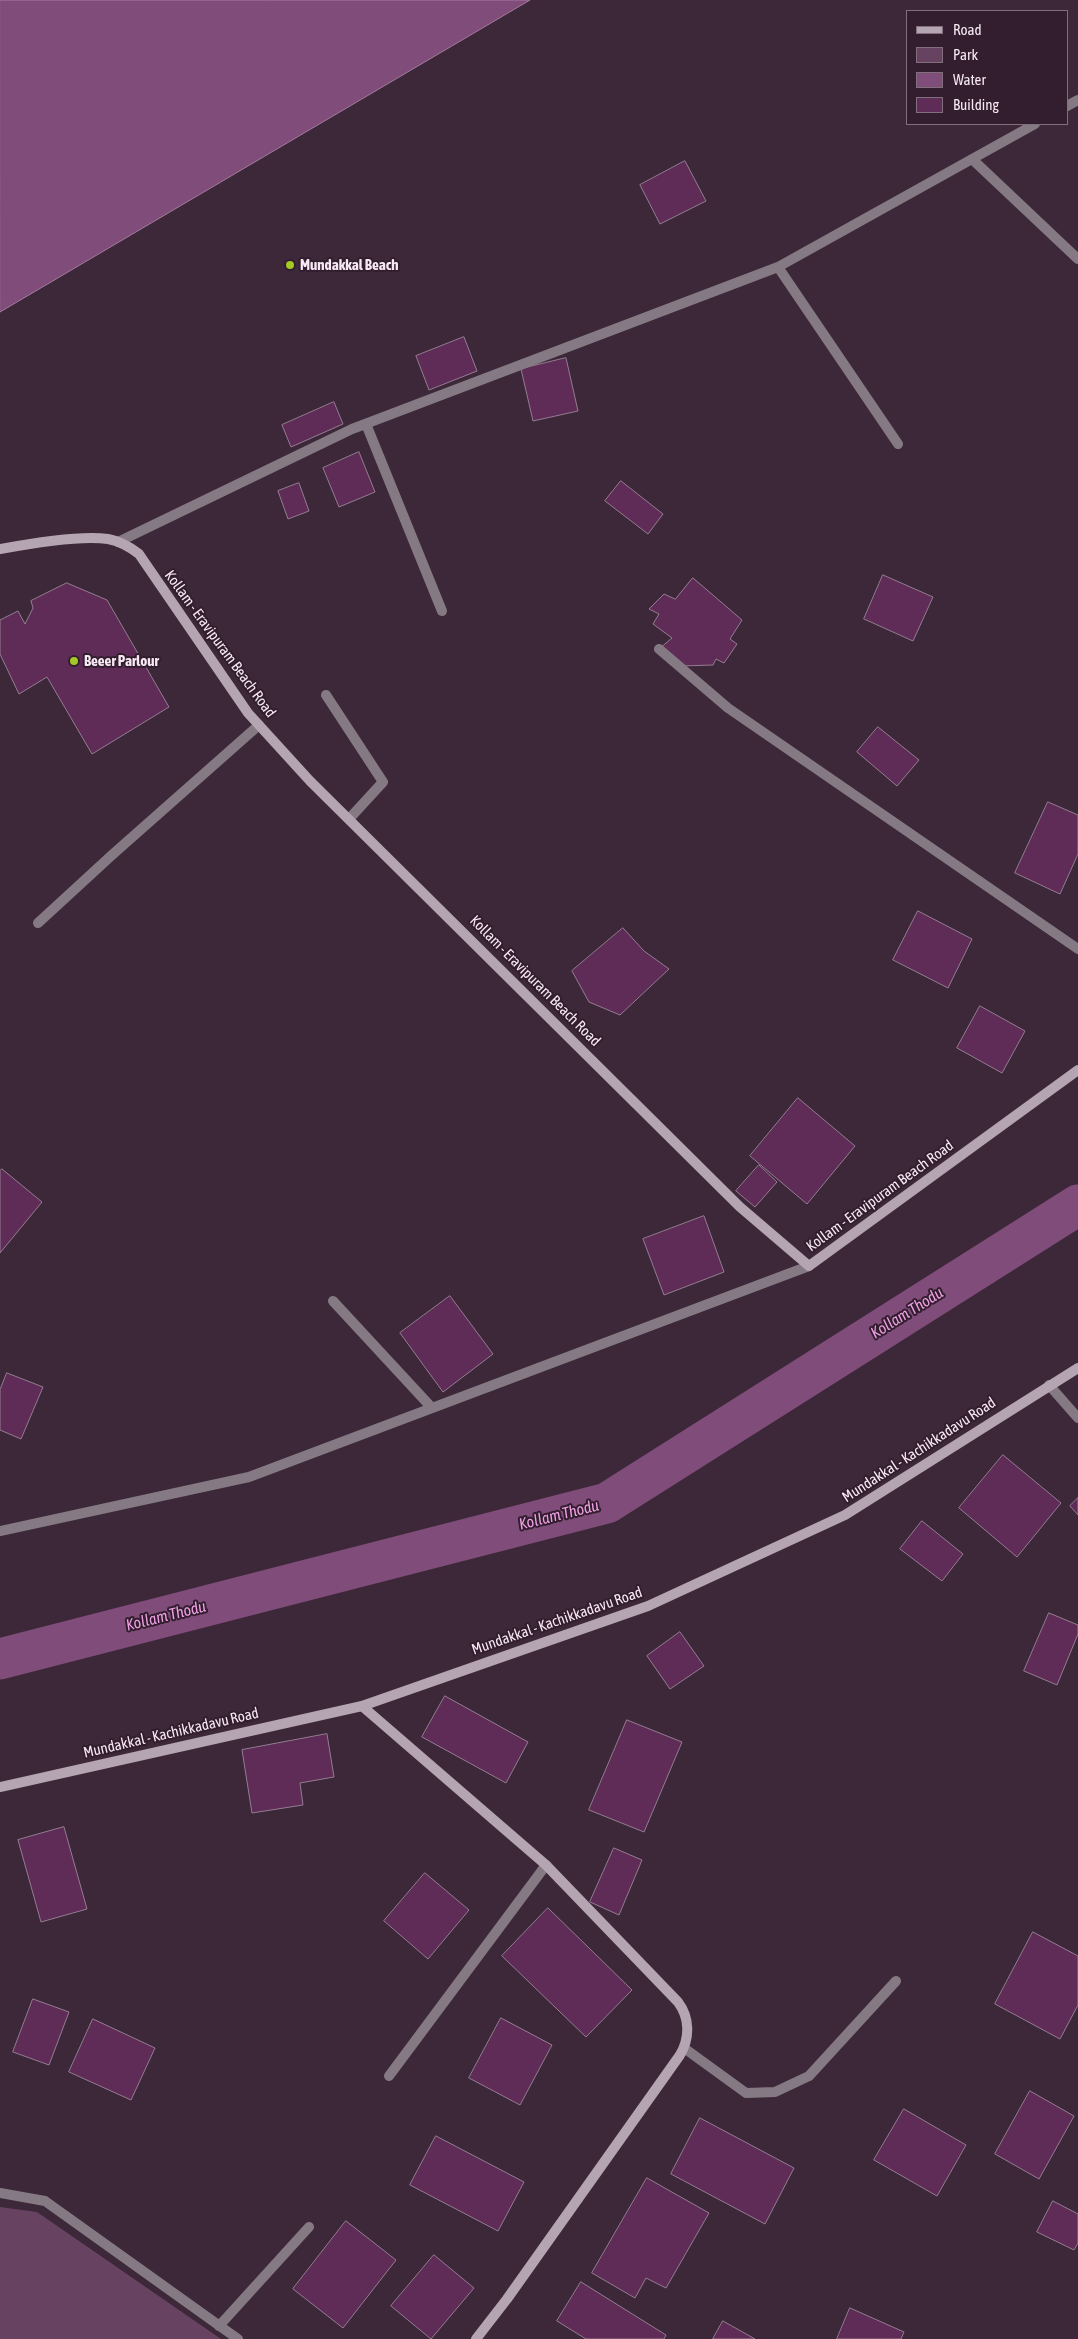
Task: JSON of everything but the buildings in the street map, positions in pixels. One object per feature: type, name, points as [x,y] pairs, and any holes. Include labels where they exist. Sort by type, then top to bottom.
[{"type":"street","points":[[118,542],[366,424],[778,267],[1033,125]]},
{"type":"street","points":[[972,159],[1078,259]]},
{"type":"street","points":[[778,267],[898,444]]},
{"type":"street","points":[[366,424],[442,611]]},
{"type":"street","name":"Kollam - Eravipuram Beach Road","points":[[0,549],[92,539],[118,542],[132,549],[144,560],[154,580],[248,713],[310,781],[740,1207],[809,1266],[1078,1070]]},
{"type":"street","points":[[659,649],[728,708],[1078,949]]},
{"type":"street","points":[[326,695],[383,782],[349,819]]},
{"type":"street","points":[[38,923],[260,725]]},
{"type":"street","points":[[0,1531],[249,1476],[809,1266]]},
{"type":"street","points":[[333,1301],[432,1408]]},
{"type":"street","name":"Mundakkal - Kachikkadavu Road","points":[[0,1788],[362,1706],[648,1606],[845,1515],[1078,1368]]},
{"type":"street","points":[[1049,1385],[1078,1418]]},
{"type":"street","points":[[362,1706],[546,1864],[682,2008],[688,2028],[684,2048],[507,2299],[476,2339]]},
{"type":"street","points":[[389,2076],[546,1864]]},
{"type":"street","points":[[684,2048],[746,2093],[775,2092],[809,2076],[896,1981]]},
{"type":"street","points":[[0,2193],[45,2201],[238,2339]]},
{"type":"street","points":[[219,2326],[309,2227]]},
{"type":"green space","points":[[0,2207],[37,2212],[221,2339],[0,2339]]},
{"type":"water","points":[[0,0],[530,0],[0,312]]},
{"type":"waterway","name":"Kollam Thodu","points":[[0,1659],[607,1503],[1078,1205]]},
{"type":"place","name":"Mundakkal Beach","points":[[290,265]]},
{"type":"place","name":"Beeer Parlour","points":[[74,661]]}]
